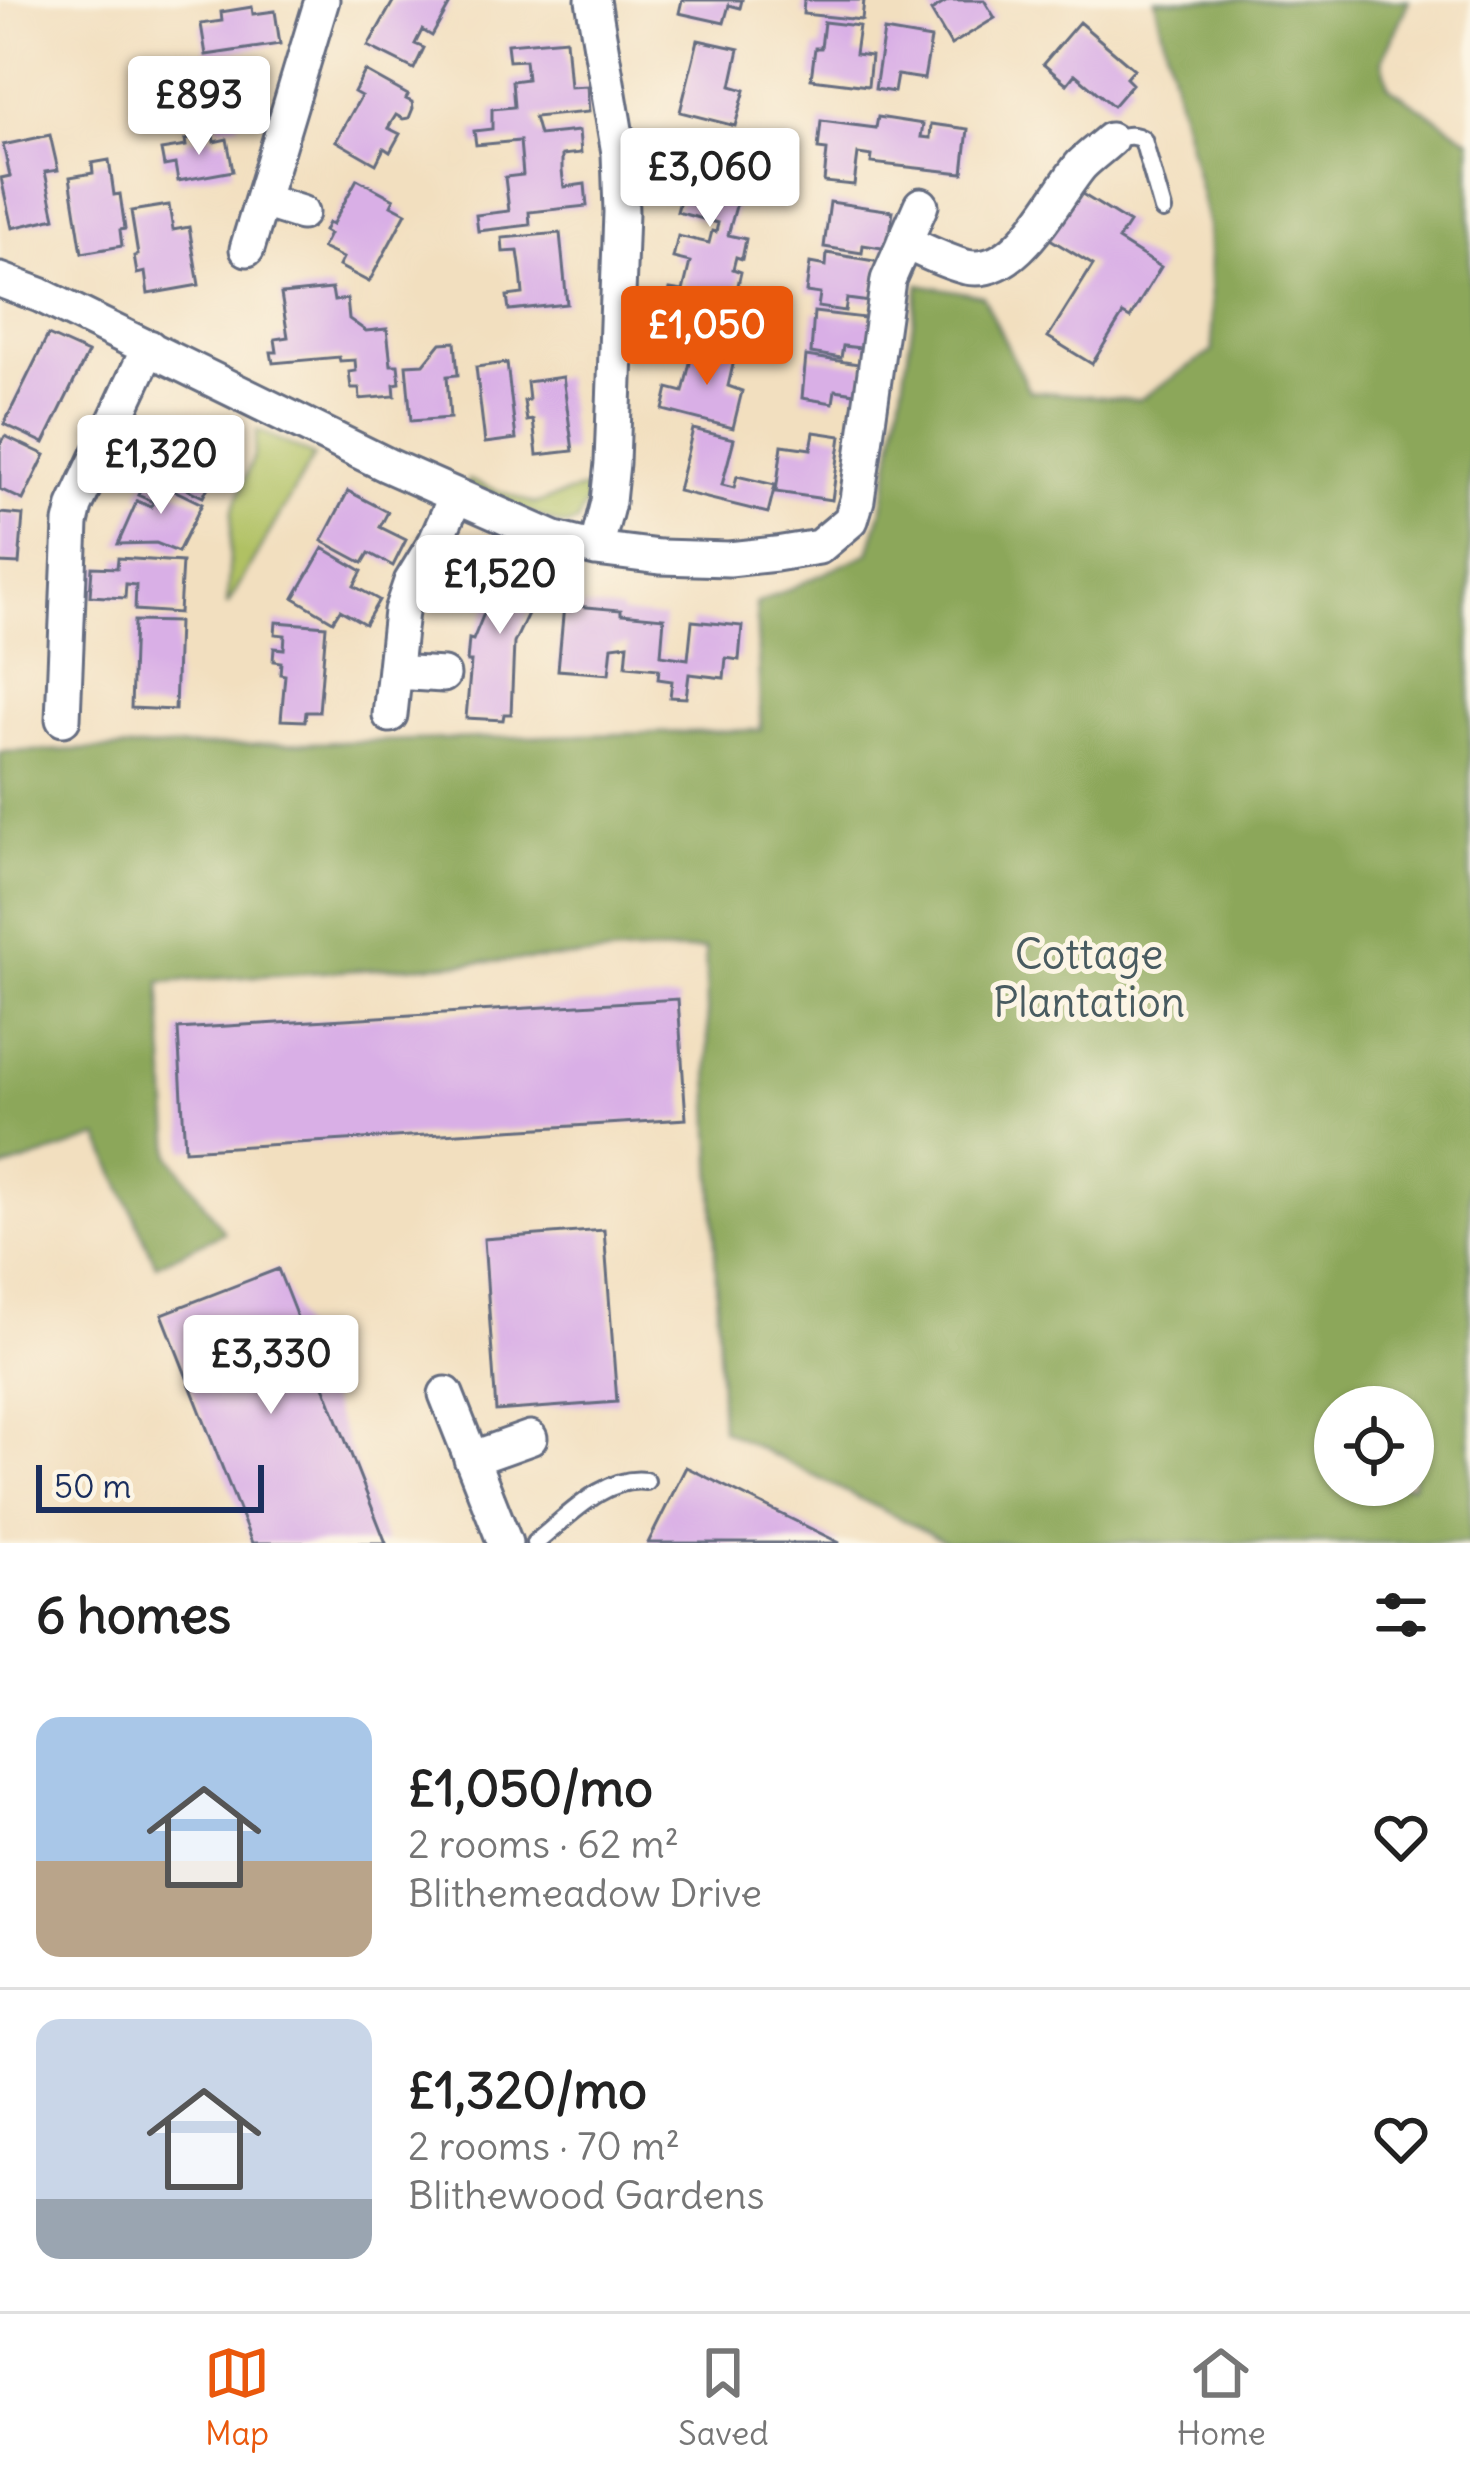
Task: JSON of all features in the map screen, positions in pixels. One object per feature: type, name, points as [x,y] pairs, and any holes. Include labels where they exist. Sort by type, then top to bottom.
[{"type":"street","points":[[247,249],[322,0]]},
{"type":"street","points":[[593,0],[620,153],[621,212],[612,463],[596,549]]},
{"type":"street","points":[[904,242],[968,268],[990,267],[1007,259],[1084,162],[1111,140]]},
{"type":"street","points":[[262,201],[301,213]]},
{"type":"street","points":[[0,280],[556,539],[660,557],[729,559],[819,547],[850,520],[857,500],[888,280],[921,205]]},
{"type":"street","points":[[63,719],[75,506],[149,347]]},
{"type":"street","points":[[390,715],[401,611],[456,496]]},
{"type":"street","points":[[395,672],[443,675]]},
{"type":"street","points":[[446,1394],[505,1543]]},
{"type":"street","points":[[471,1459],[530,1438]]},
{"type":"lane","points":[[1111,140],[1129,135],[1143,140],[1163,210]]},
{"type":"lane","points":[[0,296],[19,304],[40,295]]},
{"type":"lane","points":[[535,1543],[606,1488],[631,1479],[646,1481]]},
{"type":"green space","name":"Cottage Plantation","points":[[1155,0],[1409,0],[1382,60],[1389,87],[1470,140],[1470,1543],[948,1543],[721,1429],[705,949],[160,982],[171,1156],[224,1232],[156,1265],[99,1137],[0,1170],[0,752],[761,730],[756,604],[869,553],[884,502],[919,284],[983,296],[1029,391],[1139,400],[1213,351],[1208,226]]},
{"type":"green space","points":[[257,430],[314,456],[227,606],[232,512],[254,455]]},
{"type":"green space","points":[[468,480],[534,504],[595,485],[577,522],[564,526],[466,487]]},
{"type":"building","points":[[394,0],[450,4],[432,36],[422,30],[415,44],[424,48],[414,69],[368,46]]},
{"type":"building","points":[[682,0],[742,0],[740,8],[729,5],[724,23],[679,13]]},
{"type":"building","points":[[804,0],[864,0],[862,20],[803,14]]},
{"type":"building","points":[[949,0],[984,0],[995,18],[951,45],[931,11]]},
{"type":"building","points":[[252,7],[253,14],[275,11],[280,44],[206,55],[201,24],[222,21],[221,12]]},
{"type":"building","points":[[824,22],[859,26],[855,54],[871,56],[868,86],[811,79]]},
{"type":"building","points":[[1079,22],[1134,69],[1126,78],[1132,84],[1113,106],[1075,74],[1067,84],[1043,64]]},
{"type":"building","points":[[884,31],[931,39],[924,79],[897,75],[894,92],[875,89]]},
{"type":"building","points":[[566,39],[570,87],[587,86],[589,112],[534,117],[539,135],[579,131],[581,153],[562,155],[562,171],[564,187],[585,184],[587,206],[529,212],[530,225],[478,231],[476,215],[509,211],[505,177],[523,175],[520,141],[476,145],[474,131],[492,129],[492,109],[514,107],[512,81],[527,79],[525,60],[509,61],[507,44]]},
{"type":"building","points":[[698,40],[739,49],[731,86],[745,90],[735,126],[680,112]]},
{"type":"building","points":[[365,71],[408,95],[413,108],[409,118],[396,115],[388,128],[400,134],[390,152],[384,148],[376,164],[336,141],[361,96],[354,92]]},
{"type":"building","points":[[247,85],[252,114],[238,116],[239,124],[196,126],[191,94]]},
{"type":"building","points":[[878,117],[923,124],[921,137],[930,138],[931,124],[968,129],[963,173],[871,163],[872,156],[858,154],[854,185],[824,182],[827,150],[818,149],[821,121],[876,128]]},
{"type":"building","points":[[50,135],[58,170],[45,172],[55,218],[12,228],[1,178],[10,176],[3,145]]},
{"type":"building","points":[[213,135],[214,142],[227,139],[233,171],[178,181],[175,164],[164,166],[161,150]]},
{"type":"building","points":[[687,135],[751,152],[728,235],[746,239],[742,259],[736,257],[733,269],[741,272],[729,324],[665,309],[670,289],[683,291],[690,262],[673,258],[678,236],[709,243],[718,223],[677,212],[690,163],[680,160]]},
{"type":"building","points":[[109,160],[114,195],[120,194],[125,229],[120,230],[122,246],[82,253],[70,177],[93,173],[92,163]]},
{"type":"building","points":[[357,179],[394,199],[391,205],[406,213],[369,282],[339,266],[343,258],[322,248],[328,223],[332,225]]},
{"type":"building","points":[[1074,189],[1129,223],[1118,240],[1161,267],[1130,318],[1123,314],[1092,364],[1048,337],[1093,265],[1045,236]]},
{"type":"building","points":[[830,202],[893,211],[888,249],[863,245],[862,253],[824,247]]},
{"type":"building","points":[[169,205],[173,230],[189,227],[199,285],[148,294],[145,272],[137,274],[131,211]]},
{"type":"building","points":[[560,233],[567,304],[509,310],[507,296],[523,294],[521,272],[518,251],[503,252],[502,238]]},
{"type":"building","points":[[827,253],[880,262],[870,302],[847,299],[845,311],[818,307],[820,294],[806,292],[810,263],[826,266]]},
{"type":"building","points":[[332,289],[334,301],[347,299],[349,319],[366,331],[387,329],[391,365],[398,365],[400,383],[394,384],[395,396],[360,399],[359,388],[351,388],[349,372],[356,371],[355,360],[273,363],[275,339],[288,337],[281,294]]},
{"type":"building","points":[[814,312],[873,319],[869,349],[843,346],[841,358],[811,353]]},
{"type":"building","points":[[48,335],[88,353],[44,443],[4,424]]},
{"type":"building","points":[[455,342],[458,375],[447,376],[450,418],[411,421],[406,365],[424,364],[441,343]]},
{"type":"building","points":[[695,342],[736,352],[728,386],[742,391],[733,428],[663,410],[668,388],[683,392]]},
{"type":"building","points":[[806,356],[865,365],[861,394],[835,390],[833,403],[802,398]]},
{"type":"building","points":[[507,363],[516,439],[485,443],[476,367]]},
{"type":"building","points":[[563,377],[573,451],[537,455],[533,420],[527,421],[524,401],[529,400],[527,382]]},
{"type":"building","points":[[202,420],[234,435],[203,497],[148,470],[157,453],[165,457],[181,424],[196,432]]},
{"type":"building","points":[[148,421],[172,432],[165,447],[141,435]]},
{"type":"building","points":[[693,429],[734,439],[722,485],[734,488],[737,476],[775,485],[768,513],[678,491]]},
{"type":"building","points":[[814,432],[841,436],[832,500],[776,492],[782,445],[811,449]]},
{"type":"building","points":[[5,436],[45,455],[23,500],[0,489],[0,446]]},
{"type":"building","points":[[147,477],[202,504],[178,552],[156,543],[118,544],[137,501],[151,507],[153,502],[138,495]]},
{"type":"building","points":[[348,491],[388,512],[380,527],[406,540],[393,566],[369,553],[363,563],[322,541]]},
{"type":"building","points":[[0,513],[23,515],[19,564],[0,563]]},
{"type":"building","points":[[323,548],[362,571],[354,586],[379,600],[365,624],[340,610],[333,621],[294,598]]},
{"type":"building","points":[[118,558],[182,562],[179,613],[135,610],[136,585],[126,584],[125,598],[90,596],[92,567],[117,568]]},
{"type":"building","points":[[491,559],[545,568],[534,593],[539,595],[534,609],[531,607],[514,643],[511,714],[504,714],[503,720],[466,718],[469,639],[473,640],[492,594],[498,594],[480,587]]},
{"type":"building","points":[[564,605],[664,618],[661,655],[688,659],[692,621],[742,626],[739,660],[726,658],[724,678],[689,674],[686,698],[670,697],[672,681],[658,679],[659,669],[626,666],[628,644],[612,646],[609,674],[558,670]]},
{"type":"building","points":[[134,621],[178,622],[175,710],[131,708]]},
{"type":"building","points":[[276,622],[326,626],[319,712],[306,712],[305,721],[281,720],[285,675],[280,674],[281,662],[273,661],[274,648],[284,649],[285,635],[275,634]]},
{"type":"building","points":[[678,999],[686,1119],[185,1150],[178,1029]]},
{"type":"building","points":[[604,1230],[617,1402],[496,1411],[484,1239]]},
{"type":"building","points":[[278,1269],[386,1543],[252,1543],[162,1314]]},
{"type":"building","points":[[686,1467],[840,1543],[648,1543]]}]
